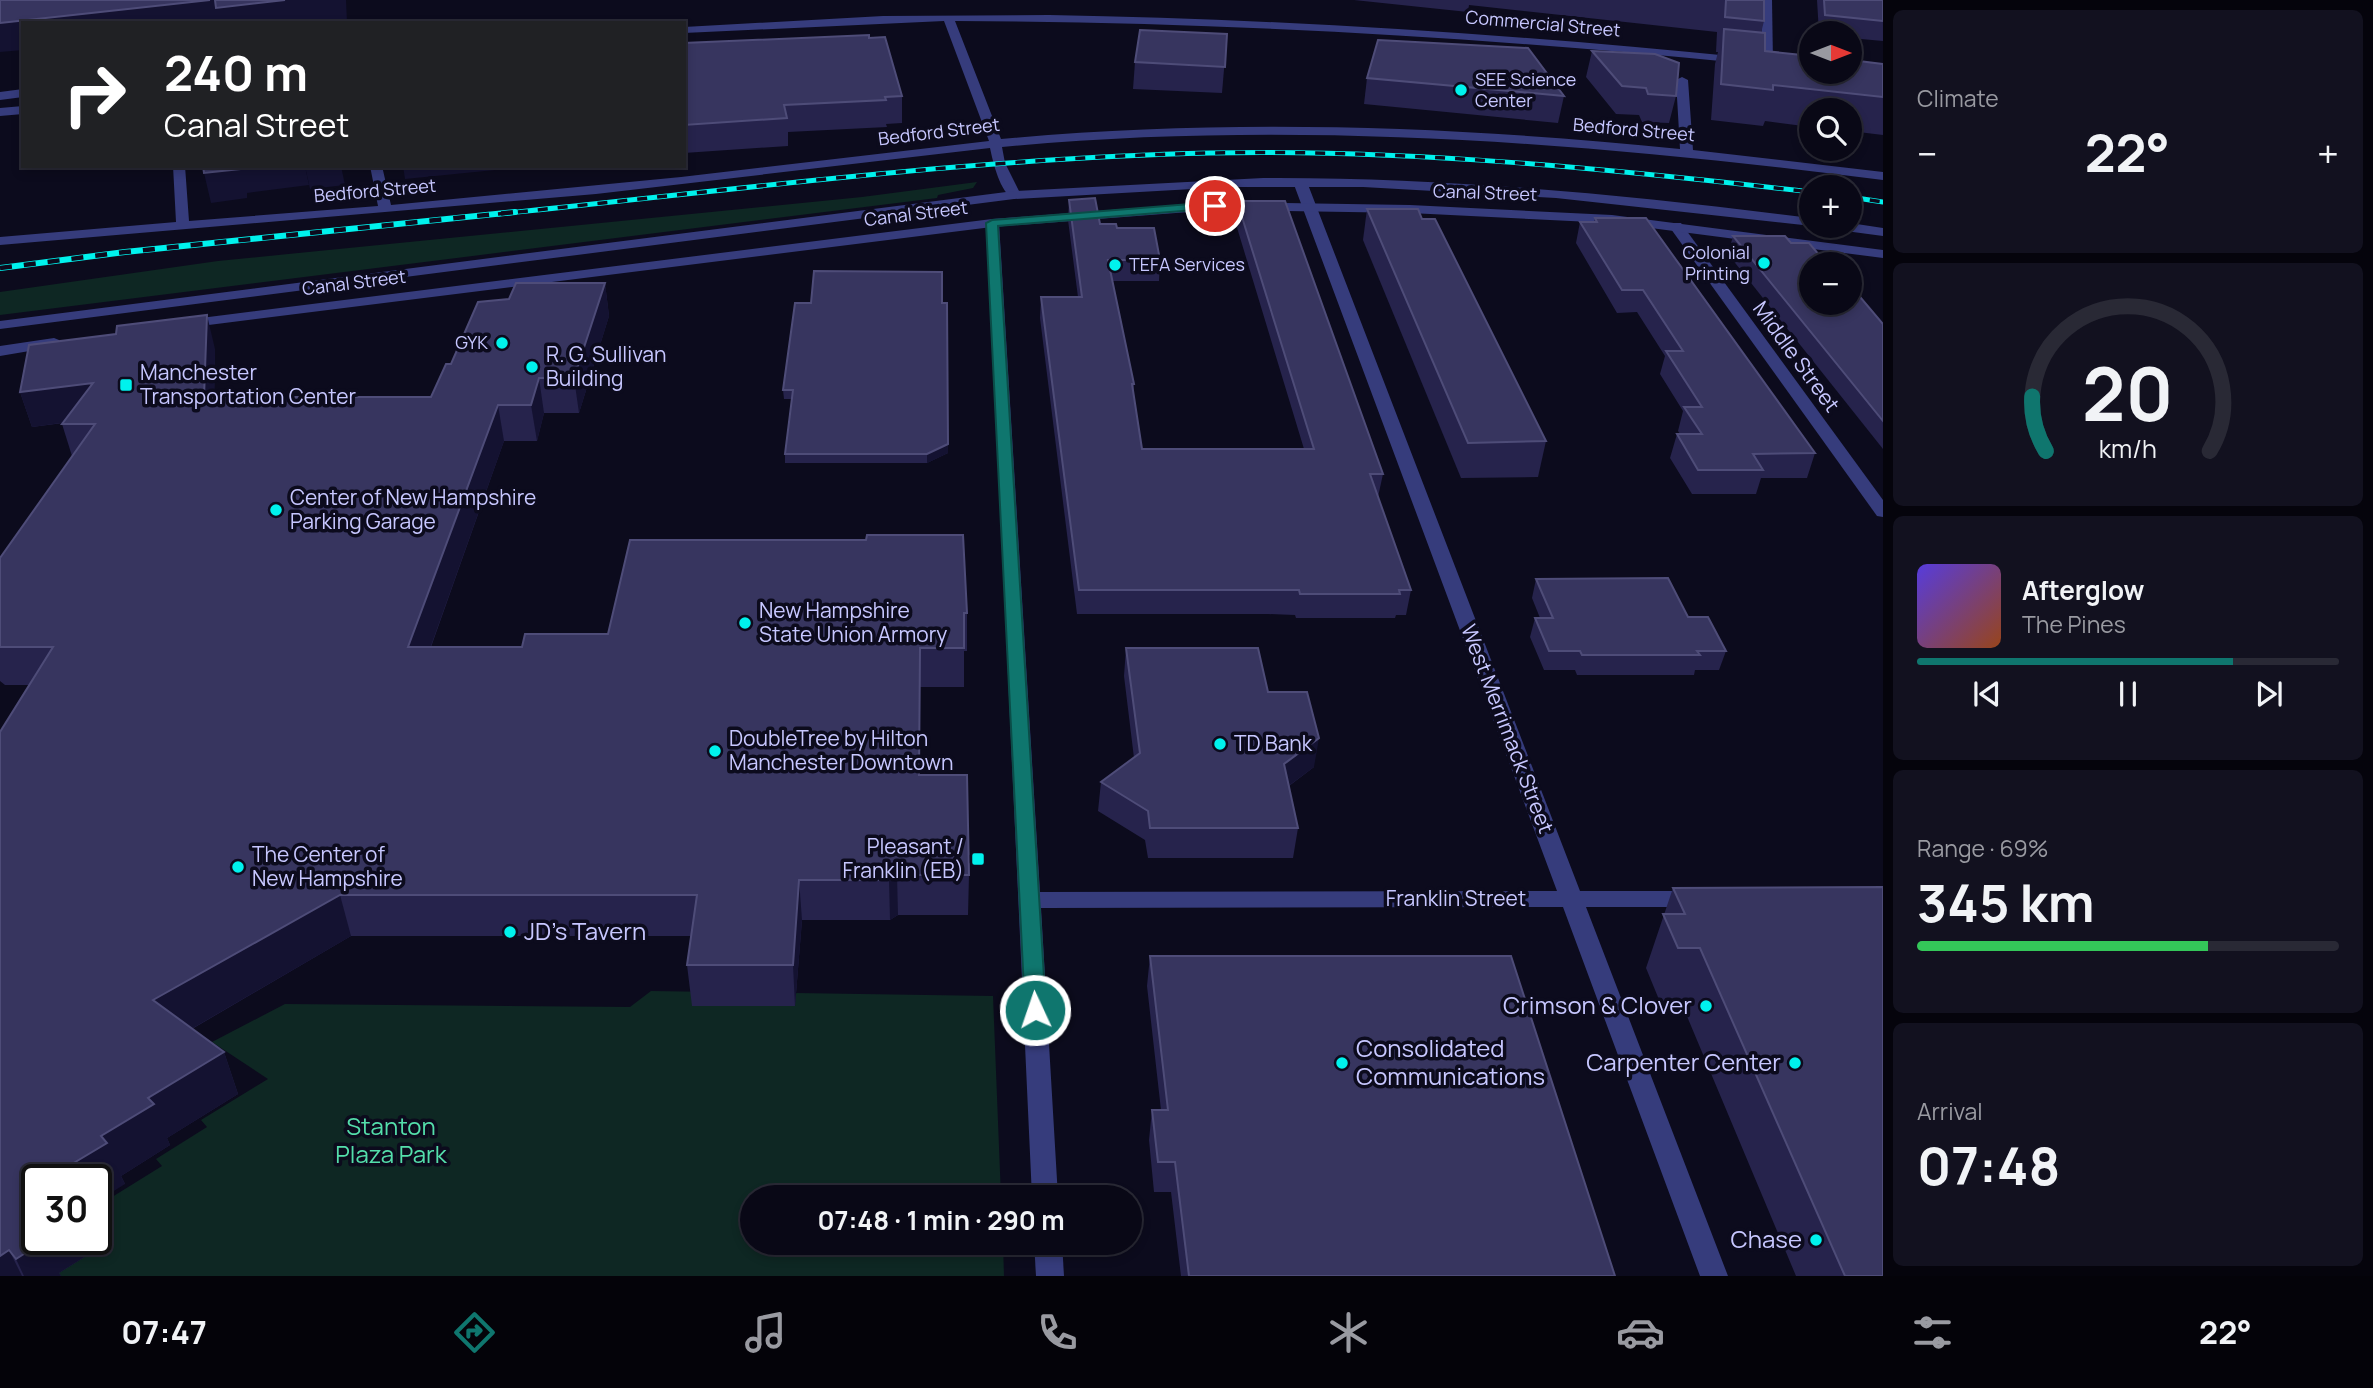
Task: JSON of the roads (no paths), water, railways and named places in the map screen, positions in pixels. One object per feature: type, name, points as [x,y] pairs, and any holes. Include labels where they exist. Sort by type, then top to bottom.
[{"type":"street","name":"Commercial Street","points":[[686,30],[948,18],[1369,29],[1607,46],[1773,64],[1767,0]]},
{"type":"street","points":[[948,18],[995,141],[999,163],[1014,195]]},
{"type":"street","points":[[1682,80],[1687,152]]},
{"type":"street","points":[[0,96],[21,93]]},
{"type":"street","points":[[0,112],[21,110]]},
{"type":"street","name":"Bedford Street","points":[[0,241],[701,179],[995,141],[1186,130],[1448,134],[1687,152],[1883,176]]},
{"type":"street","points":[[179,168],[183,226]]},
{"type":"street","points":[[376,168],[385,208]]},
{"type":"street","name":"Canal Street","points":[[0,325],[1014,195],[1204,183],[1300,182],[1562,196],[1799,221]]},
{"type":"street","name":"West Merrimack Street","points":[[1300,182],[1714,1276]]},
{"type":"street","name":"Canal Street","points":[[174,326],[992,223],[1152,208],[1309,206],[1545,215],[1676,226],[1883,254]]},
{"type":"street","points":[[992,223],[1044,1185]]},
{"type":"street","name":"Middle Street","points":[[1676,226],[1883,512]]},
{"type":"street","points":[[1862,229],[1883,232]]},
{"type":"street","points":[[0,351],[69,341]]},
{"type":"street","name":"Franklin Street","points":[[1030,900],[1722,899]]},
{"type":"street","points":[[1048,1255],[1049,1276]]},
{"type":"railway","points":[[498,214],[943,168],[1210,153],[1361,154],[1511,162],[1799,191]]},
{"type":"railway","points":[[1862,199],[1883,202]]},
{"type":"railway","points":[[0,268],[125,252],[515,212]]},
{"type":"place","name":"SEE Science Center","points":[[1461,90]]},
{"type":"place","name":"Colonial Printing","points":[[1764,263]]},
{"type":"place","name":"TEFA Services","points":[[1115,265]]},
{"type":"place","name":"GYK","points":[[502,343]]},
{"type":"place","name":"R. G. Sullivan Building","points":[[532,367]]},
{"type":"place","name":"Manchester Transportation Center","points":[[126,385]]},
{"type":"place","name":"Center of New Hampshire Parking Garage","points":[[276,510]]},
{"type":"place","name":"New Hampshire State Union Armory","points":[[745,623]]},
{"type":"place","name":"TD Bank","points":[[1220,744]]},
{"type":"place","name":"DoubleTree by Hilton Manchester Downtown","points":[[715,751]]},
{"type":"place","name":"Pleasant / Franklin (EB)","points":[[978,859]]},
{"type":"place","name":"The Center of New Hampshire","points":[[238,867]]},
{"type":"place","name":"JD's Tavern","points":[[510,932]]},
{"type":"place","name":"Crimson & Clover","points":[[1706,1006]]},
{"type":"place","name":"Consolidated Communications","points":[[1342,1063]]},
{"type":"place","name":"Carpenter Center","points":[[1795,1063]]},
{"type":"place","name":"Chase","points":[[1816,1240]]},
{"type":"park label","name":"Stanton Plaza Park","points":[[391,1141]]}]
